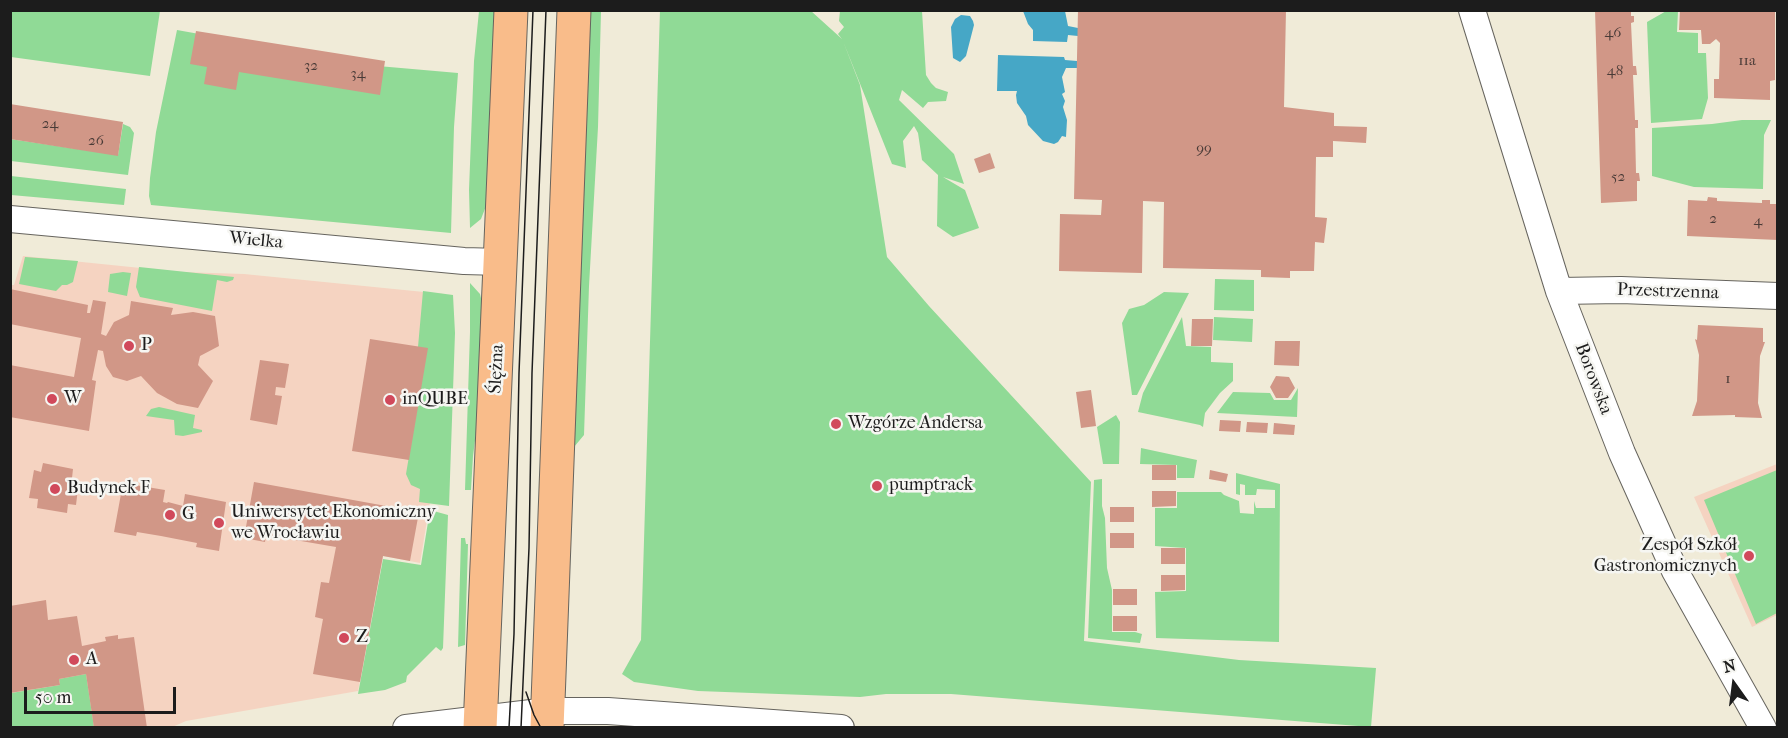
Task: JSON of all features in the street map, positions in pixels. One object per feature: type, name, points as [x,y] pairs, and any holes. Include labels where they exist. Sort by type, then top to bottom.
[{"type":"main road","name":"Ślężna","points":[[480,723],[511,10]]},
{"type":"main road","points":[[548,719],[574,10]]},
{"type":"street","name":"Borowska","points":[[1472,10],[1559,291],[1622,453],[1675,571],[1757,723]]},
{"type":"street","name":"Wielka","points":[[10,219],[464,261],[501,262]]},
{"type":"street","name":"Przestrzenna","points":[[1559,291],[1621,290],[1778,296]]},
{"type":"street","points":[[406,728],[548,719],[624,711],[841,728]]},
{"type":"shaded area","name":"Uniwersytet Ekonomiczny we Wrocławiu","points":[[23,256],[180,272],[244,274],[444,294],[432,490],[420,563],[383,556],[358,691],[186,721],[170,728],[94,727],[59,679],[60,685],[11,693],[10,285],[14,285]]},
{"type":"shaded area","name":"Zespół Szkół Gastronomicznych","points":[[1777,464],[1777,615],[1752,627],[1694,497]]},
{"type":"green space","points":[[660,10],[811,11],[842,39],[838,34],[844,27],[839,21],[840,11],[922,11],[926,75],[936,88],[948,92],[946,101],[928,102],[923,108],[902,90],[899,100],[954,154],[964,184],[943,177],[965,190],[979,228],[953,237],[937,226],[938,175],[922,160],[918,133],[914,126],[903,141],[906,168],[892,164],[843,41],[860,85],[887,257],[1091,482],[1084,641],[1239,660],[1376,668],[1371,727],[951,694],[886,694],[860,697],[698,691],[634,682],[622,674],[641,640]]},
{"type":"green space","points":[[1668,10],[1678,11],[1677,32],[1698,33],[1698,53],[1706,53],[1708,98],[1702,119],[1651,123],[1647,22]]},
{"type":"green space","points":[[10,11],[160,11],[150,76],[11,57]]},
{"type":"green space","points":[[479,11],[498,11],[488,201],[481,219],[470,228],[469,190],[474,61]]},
{"type":"green space","points":[[588,11],[601,11],[598,127],[584,435],[574,447]]},
{"type":"green space","points":[[177,30],[378,66],[458,73],[451,233],[151,205],[150,178],[156,132]]},
{"type":"green space","points":[[1742,120],[1771,120],[1764,135],[1763,189],[1694,187],[1652,176],[1652,128]]},
{"type":"green space","points":[[123,124],[130,127],[134,133],[128,175],[11,161],[10,139],[118,155]]},
{"type":"green space","points":[[11,176],[126,189],[124,205],[11,195]]},
{"type":"green space","points":[[25,257],[78,261],[73,282],[62,285],[56,291],[19,284]]},
{"type":"green space","points":[[139,267],[234,277],[233,280],[227,282],[217,280],[212,311],[140,297],[136,287]]},
{"type":"green space","points":[[131,273],[127,296],[108,292],[110,274]]},
{"type":"green space","points":[[1215,279],[1254,280],[1254,311],[1214,310]]},
{"type":"green space","points":[[470,283],[480,294],[484,311],[484,371],[471,490],[465,490],[470,332]]},
{"type":"green space","points":[[423,291],[453,295],[455,333],[449,506],[419,502],[420,489],[411,485],[406,474],[427,349],[418,347]]},
{"type":"green space","points":[[1164,292],[1189,293],[1137,395],[1132,395],[1122,323],[1129,309],[1144,305]]},
{"type":"green space","points":[[1182,317],[1186,346],[1211,347],[1211,362],[1233,363],[1233,381],[1220,393],[1205,413],[1203,427],[1138,412],[1143,393]]},
{"type":"green space","points":[[1214,317],[1253,319],[1252,342],[1213,340]]},
{"type":"green space","points":[[1298,388],[1297,417],[1217,413],[1233,392],[1270,393],[1274,400],[1291,400]]},
{"type":"green space","points":[[159,407],[195,415],[193,428],[202,430],[202,432],[183,436],[175,435],[174,420],[146,416],[151,409]]},
{"type":"green space","points":[[1116,415],[1120,422],[1119,464],[1103,464],[1097,427]]},
{"type":"green space","points":[[1141,448],[1197,460],[1194,478],[1177,478],[1177,465],[1140,464]]},
{"type":"green space","name":"Zespół Szkół Gastronomicznych","points":[[1777,470],[1777,613],[1756,624],[1704,500]]},
{"type":"green space","points":[[1236,473],[1280,484],[1279,642],[1156,638],[1155,592],[1186,591],[1186,548],[1155,546],[1155,508],[1177,508],[1177,492],[1221,492],[1239,501],[1240,513],[1254,514],[1254,501],[1256,508],[1275,508],[1275,490],[1257,489],[1256,495],[1245,495],[1245,485],[1240,484],[1240,495],[1236,494]]},
{"type":"green space","points":[[1102,479],[1107,568],[1112,590],[1112,632],[1142,634],[1140,643],[1088,638],[1094,480]]},
{"type":"green space","points":[[430,510],[448,515],[443,648],[441,651],[436,647],[407,676],[406,682],[385,690],[358,694],[383,559],[421,565]]},
{"type":"green space","points":[[461,538],[465,538],[468,544],[465,645],[458,647]]},
{"type":"green space","points":[[86,674],[94,727],[11,728],[11,693],[60,685],[59,679]]},
{"type":"water","points":[[1023,11],[1065,11],[1068,26],[1078,28],[1078,36],[1068,35],[1067,42],[1033,41],[1033,30]]},
{"type":"water","points":[[961,15],[970,16],[974,25],[966,56],[960,62],[953,58],[951,27],[955,19]]},
{"type":"water","points":[[998,55],[1064,57],[1065,60],[1077,61],[1077,68],[1066,68],[1062,77],[1065,92],[1062,94],[1065,101],[1063,107],[1067,120],[1066,137],[1062,136],[1054,144],[1043,141],[1028,125],[1026,116],[1017,103],[1017,91],[997,91]]},
{"type":"building","points":[[1078,10],[1286,10],[1284,107],[1334,113],[1334,126],[1367,127],[1366,143],[1333,141],[1333,157],[1316,157],[1315,217],[1327,218],[1324,243],[1315,242],[1314,271],[1290,271],[1290,278],[1261,277],[1261,270],[1163,268],[1164,202],[1143,201],[1142,273],[1059,271],[1060,214],[1101,215],[1102,200],[1074,199]]},
{"type":"building","points":[[1595,10],[1631,10],[1631,16],[1634,16],[1634,22],[1631,23],[1633,66],[1636,66],[1637,75],[1633,75],[1635,120],[1638,120],[1638,128],[1635,128],[1636,173],[1639,173],[1640,181],[1637,181],[1637,201],[1601,203]]},
{"type":"building","points":[[1680,10],[1775,12],[1775,80],[1770,81],[1770,100],[1714,98],[1714,79],[1719,79],[1720,43],[1716,39],[1710,44],[1702,44],[1701,30],[1679,30]]},
{"type":"building","points":[[196,31],[385,61],[380,95],[239,72],[236,90],[204,84],[207,67],[190,64]]},
{"type":"building","points":[[10,104],[123,122],[118,156],[10,139]]},
{"type":"building","points":[[990,153],[995,168],[979,173],[974,159]]},
{"type":"building","points":[[1708,197],[1717,198],[1717,201],[1762,203],[1762,200],[1770,200],[1770,204],[1778,204],[1778,240],[1687,236],[1688,200],[1707,201]]},
{"type":"building","points":[[10,289],[88,305],[87,313],[90,313],[93,300],[106,302],[101,334],[106,336],[114,322],[129,315],[131,301],[173,308],[171,315],[193,312],[215,316],[219,346],[200,356],[198,365],[213,381],[198,408],[177,404],[157,393],[141,376],[127,381],[113,377],[106,366],[103,351],[98,350],[92,380],[96,381],[89,431],[10,417],[10,365],[74,377],[81,338],[10,324]]},
{"type":"building","points":[[1192,319],[1213,319],[1212,346],[1191,346]]},
{"type":"building","points":[[1698,325],[1763,328],[1763,342],[1765,342],[1760,356],[1758,403],[1762,418],[1735,417],[1735,415],[1692,416],[1697,401],[1699,355],[1695,339],[1697,340]]},
{"type":"building","name":"inQUBE","points":[[370,339],[428,348],[409,460],[352,451]]},
{"type":"building","points":[[1275,341],[1300,341],[1299,366],[1274,365]]},
{"type":"building","points":[[260,360],[289,364],[285,388],[276,387],[275,395],[282,396],[277,425],[250,420]]},
{"type":"building","points":[[1276,376],[1289,377],[1295,388],[1288,398],[1276,398],[1270,387]]},
{"type":"building","points":[[1091,390],[1096,426],[1081,428],[1076,392]]},
{"type":"building","points":[[1220,420],[1241,421],[1240,432],[1219,431]]},
{"type":"building","points":[[1247,422],[1268,423],[1267,433],[1246,432]]},
{"type":"building","points":[[1274,423],[1295,425],[1294,435],[1273,434]]},
{"type":"building","name":"Budynek F","points":[[43,463],[73,469],[72,478],[79,480],[76,505],[68,504],[67,513],[37,508],[38,499],[29,498],[34,470],[41,472]]},
{"type":"building","points":[[1152,465],[1176,465],[1176,480],[1152,480]]},
{"type":"building","points":[[1210,470],[1228,474],[1226,482],[1209,479]]},
{"type":"building","points":[[254,482],[419,512],[410,561],[383,556],[360,682],[313,674],[323,619],[315,617],[321,582],[329,583],[336,547],[266,535],[265,542],[244,538]]},
{"type":"building","name":"G","points":[[123,483],[165,490],[163,502],[183,506],[185,494],[226,502],[219,551],[196,547],[197,543],[161,536],[137,532],[136,536],[114,532]]},
{"type":"building","points":[[1152,491],[1176,491],[1176,506],[1152,507]]},
{"type":"building","points":[[1110,507],[1134,507],[1134,522],[1110,522]]},
{"type":"building","points":[[1110,533],[1134,533],[1134,548],[1110,548]]},
{"type":"building","points":[[1161,548],[1185,548],[1185,564],[1161,564]]},
{"type":"building","points":[[1161,575],[1185,575],[1185,590],[1161,591]]},
{"type":"building","points":[[1113,589],[1137,589],[1137,605],[1113,605]]},
{"type":"building","name":"A","points":[[46,600],[48,620],[77,616],[82,646],[106,641],[105,637],[118,635],[118,639],[134,637],[147,728],[94,728],[86,674],[59,679],[60,685],[10,693],[10,606]]},
{"type":"building","points":[[1113,616],[1137,616],[1137,631],[1113,631]]},
{"type":"tram line","points":[[509,728],[514,634],[519,373],[533,10]]},
{"type":"tram line","points":[[521,728],[546,10]]},
{"type":"tram line","points":[[526,692],[541,728]]},
{"type":"place","name":"P","points":[[129,346]]},
{"type":"place","name":"W","points":[[52,399]]},
{"type":"place","name":"inQUBE","points":[[390,400]]},
{"type":"place","name":"Wzgórze Andersa","points":[[836,424]]},
{"type":"place","name":"pumptrack","points":[[877,486]]},
{"type":"place","name":"Budynek F","points":[[55,489]]},
{"type":"place","name":"G","points":[[170,515]]},
{"type":"place","name":"Uniwersytet Ekonomiczny we Wrocławiu","points":[[219,523]]},
{"type":"place","name":"Zespół Szkół Gastronomicznych","points":[[1749,556]]},
{"type":"place","name":"Z","points":[[344,638]]},
{"type":"place","name":"A","points":[[74,660]]}]
